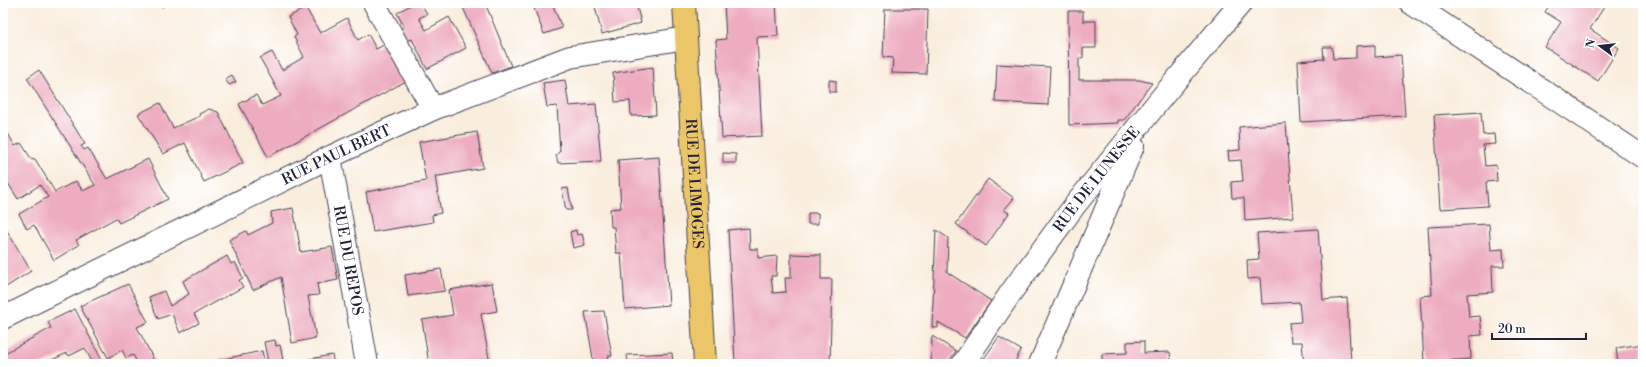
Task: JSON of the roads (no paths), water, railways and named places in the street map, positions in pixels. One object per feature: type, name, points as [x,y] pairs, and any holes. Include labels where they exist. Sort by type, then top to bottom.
[{"type":"main road","name":"RUE DE LIMOGES","points":[[684,3],[705,364]]},
{"type":"street","points":[[374,3],[432,109]]},
{"type":"street","name":"RUE DE LUNESSE","points":[[963,364],[1012,291],[1075,205],[1241,3]]},
{"type":"street","points":[[1412,3],[1643,157]]},
{"type":"street","name":"RUE PAUL BERT","points":[[3,318],[330,157],[432,109],[570,57],[686,38]]},
{"type":"street","points":[[1040,364],[1143,122]]},
{"type":"street","name":"RUE DU REPOS","points":[[330,157],[367,364]]}]
